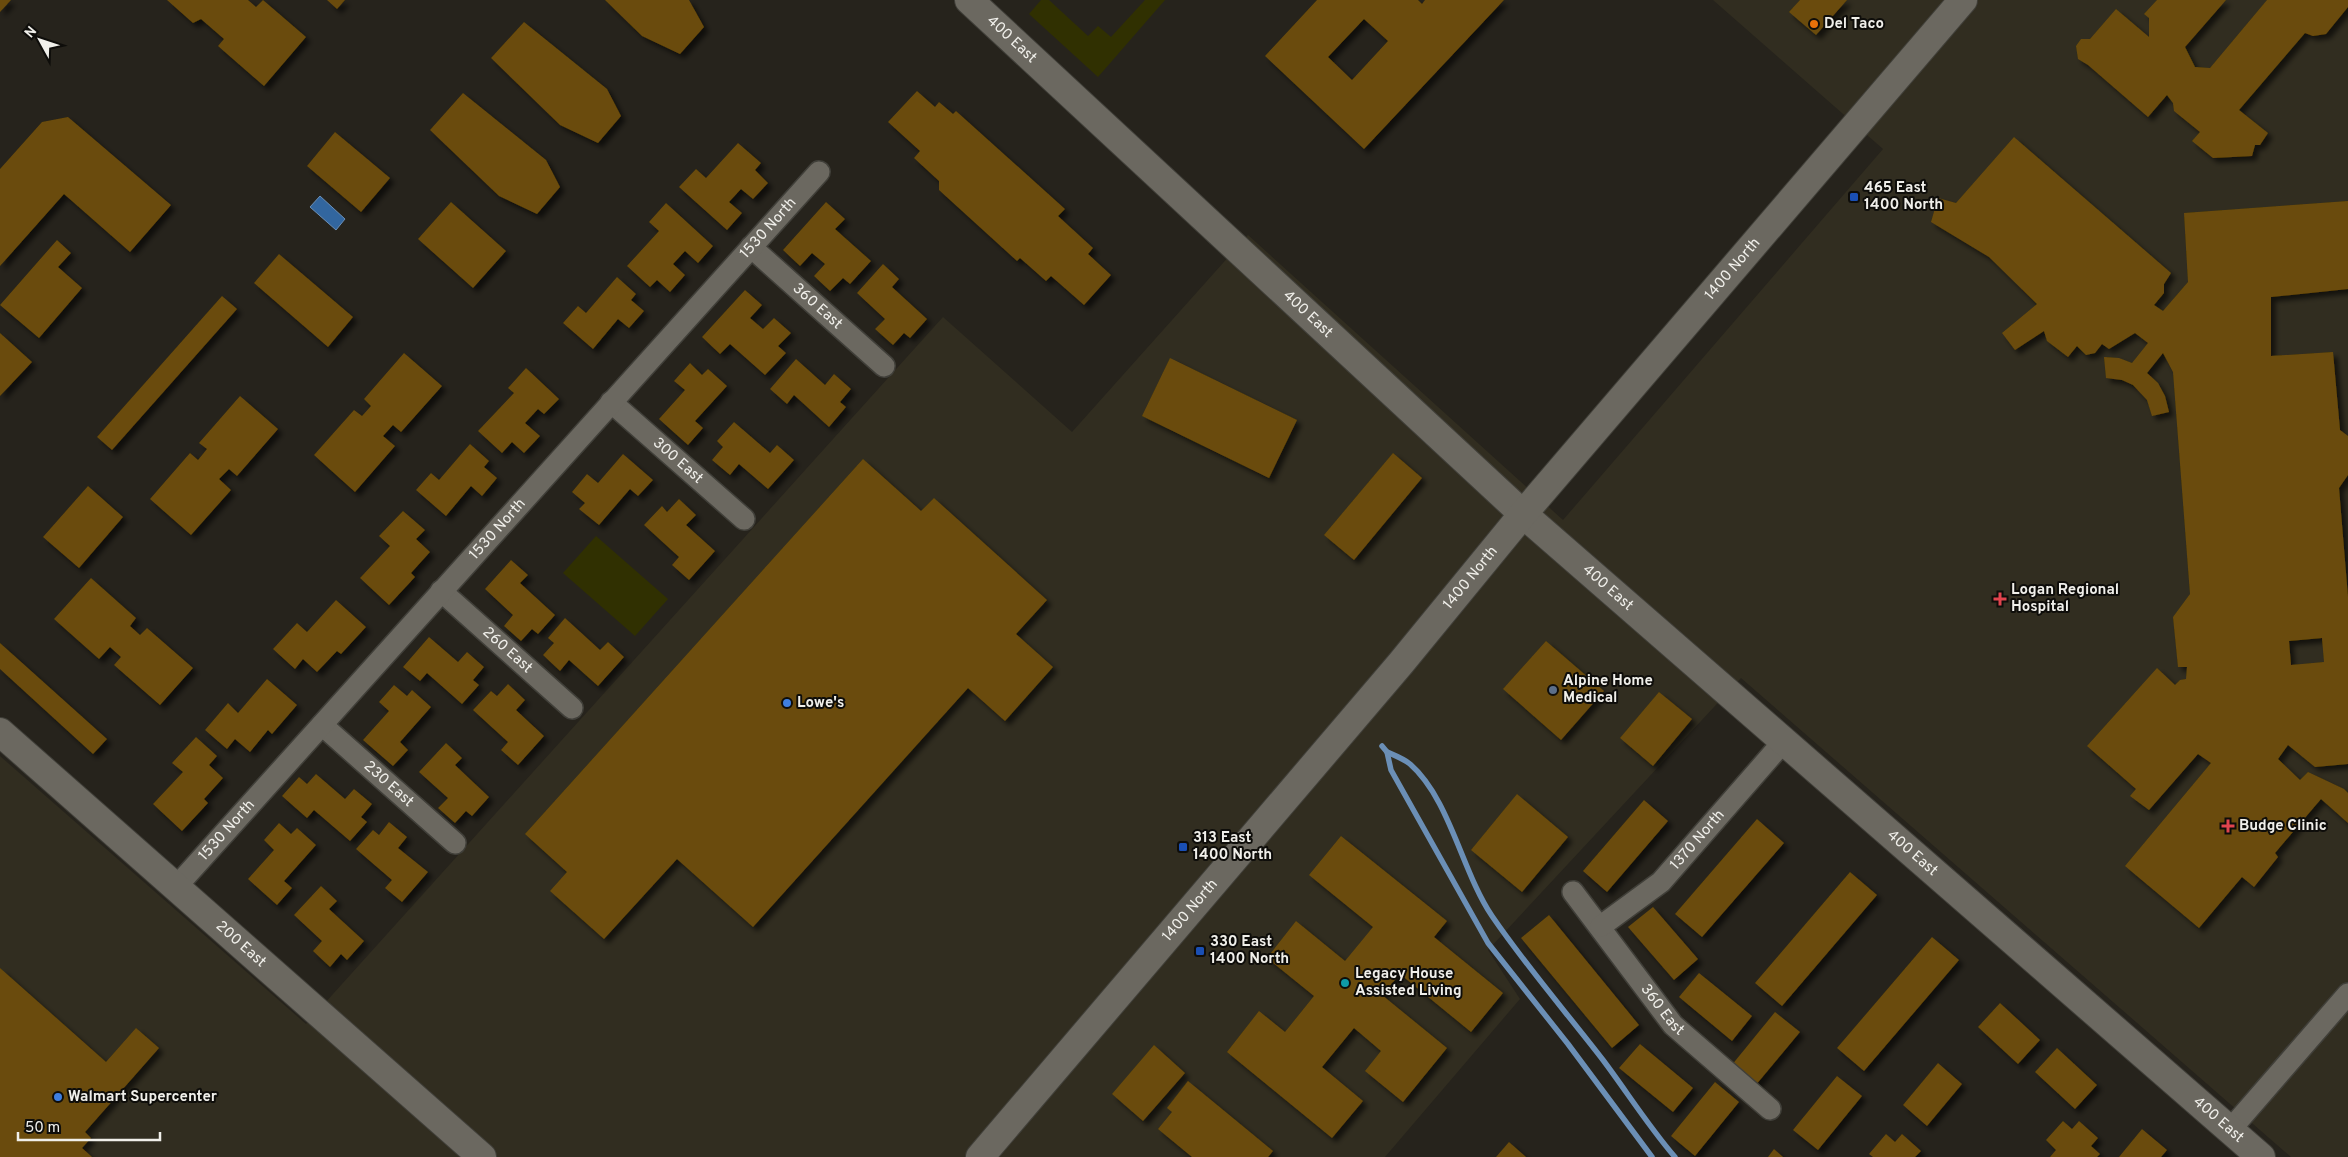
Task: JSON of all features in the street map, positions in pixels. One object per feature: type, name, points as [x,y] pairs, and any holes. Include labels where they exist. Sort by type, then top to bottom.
[{"type":"main road","name":"400 East","points":[[968,0],[1523,514],[2261,1157]]},
{"type":"main road","name":"1400 North","points":[[980,1157],[1401,662],[1523,514],[1963,0]]},
{"type":"main road","name":"200 East","points":[[0,732],[482,1157]]},
{"type":"street","name":"1530 North","points":[[176,887],[819,172]]},
{"type":"street","name":"360 East","points":[[752,247],[884,366]]},
{"type":"street","name":"300 East","points":[[611,402],[744,519]]},
{"type":"street","name":"260 East","points":[[441,591],[572,708]]},
{"type":"street","name":"230 East","points":[[322,725],[455,843]]},
{"type":"street","name":"1370 North","points":[[1600,926],[1661,882],[1784,741]]},
{"type":"street","name":"360 East","points":[[1573,892],[1673,1025],[1770,1109]]},
{"type":"street","points":[[2230,1130],[2348,994]]},
{"type":"shaded area","points":[[1041,0],[1049,0],[1088,36],[1098,26],[1111,37],[1145,0],[1165,0],[1098,77],[1029,14]]},
{"type":"shaded area","points":[[1713,0],[2348,0],[2348,1157],[2291,1157],[1741,678],[1488,950],[1520,999],[1385,1157],[0,1157],[0,756],[306,1024],[943,317],[1072,432],[1248,235],[1563,520],[1883,149]]},
{"type":"shaded area","points":[[596,536],[668,599],[635,636],[563,573]]},
{"type":"water","points":[[320,196],[345,219],[336,230],[310,207]]},
{"type":"building","points":[[0,0],[11,0],[0,12]]},
{"type":"building","points":[[167,0],[248,0],[256,7],[263,0],[306,37],[264,86],[218,46],[224,39],[201,19],[193,23]]},
{"type":"building","points":[[327,0],[345,0],[337,9]]},
{"type":"building","points":[[605,0],[689,0],[704,27],[680,54],[642,36]]},
{"type":"building","points":[[1317,0],[1418,0],[1422,4],[1425,0],[1504,0],[1364,149],[1265,56]],"holes":[[[1364,19],[1388,41],[1352,80],[1328,57]]]},
{"type":"building","name":"Del Taco","points":[[1800,0],[1847,0],[1816,35],[1789,12]]},
{"type":"building","points":[[2157,0],[2226,0],[2185,47],[2195,67],[2210,68],[2267,0],[2348,0],[2348,7],[2326,34],[2313,36],[2305,33],[2239,110],[2268,133],[2260,145],[2255,145],[2252,156],[2213,158],[2192,141],[2200,132],[2174,111],[2173,103],[2167,95],[2148,117],[2088,65],[2078,59],[2076,46],[2081,39],[2090,39],[2116,9],[2149,37],[2149,18],[2144,14]]},
{"type":"building","points":[[524,22],[607,89],[621,116],[598,143],[560,125],[491,58]]},
{"type":"building","points":[[917,91],[935,107],[939,102],[953,114],[956,111],[1065,209],[1058,216],[1093,248],[1088,254],[1111,275],[1084,305],[1051,276],[1046,281],[1020,258],[1017,261],[939,190],[939,181],[914,158],[920,151],[888,122]]},
{"type":"building","points":[[463,93],[546,160],[560,187],[537,214],[499,196],[430,130]]},
{"type":"building","points":[[68,117],[171,205],[130,252],[64,194],[0,266],[0,169],[42,122]]},
{"type":"building","points":[[335,132],[390,178],[361,212],[307,166]]},
{"type":"building","points":[[2014,137],[2171,273],[2164,284],[2164,293],[2154,305],[2163,311],[2188,282],[2184,213],[2348,201],[2348,289],[2271,297],[2271,356],[2333,352],[2340,430],[2348,436],[2348,475],[2339,488],[2348,597],[2348,764],[2315,767],[2288,745],[2278,759],[2300,780],[2308,772],[2344,789],[2348,793],[2348,823],[2321,799],[2275,853],[2278,857],[2254,887],[2242,877],[2199,928],[2125,866],[2211,763],[2198,754],[2149,810],[2130,796],[2136,789],[2087,746],[2157,668],[2175,685],[2180,680],[2186,679],[2187,667],[2178,667],[2173,617],[2190,594],[2173,372],[2163,353],[2147,373],[2158,383],[2165,396],[2169,412],[2152,416],[2147,400],[2133,385],[2122,380],[2106,378],[2104,357],[2119,358],[2132,363],[2148,343],[2135,333],[2109,349],[2102,344],[2095,353],[2086,355],[2077,346],[2068,357],[2047,341],[2044,331],[2015,350],[2002,333],[2037,304],[1989,257],[1931,222],[1938,198],[1956,203]],"holes":[[[2322,638],[2324,662],[2291,665],[2289,641]]]},
{"type":"building","points":[[738,143],[761,163],[755,170],[768,183],[753,199],[741,189],[729,202],[742,213],[727,230],[679,187],[696,169],[706,178]]},
{"type":"building","points":[[451,202],[506,251],[473,288],[418,239]]},
{"type":"building","points":[[826,202],[845,219],[835,229],[871,261],[850,284],[843,278],[830,291],[814,276],[825,264],[812,253],[800,266],[783,250]]},
{"type":"building","points":[[666,203],[713,246],[698,263],[685,251],[673,264],[685,275],[670,292],[657,280],[650,287],[627,266],[659,231],[649,222]]},
{"type":"building","points":[[57,240],[71,253],[58,267],[82,288],[39,338],[0,305]]},
{"type":"building","points":[[279,254],[353,317],[328,347],[254,283]]},
{"type":"building","points":[[883,264],[899,279],[892,287],[927,319],[910,338],[904,333],[893,345],[875,329],[885,319],[857,293]]},
{"type":"building","points":[[617,277],[636,294],[631,300],[644,311],[629,328],[618,319],[593,349],[563,323],[578,306],[586,313]]},
{"type":"building","points":[[745,290],[762,305],[750,318],[763,329],[774,318],[791,333],[778,346],[786,353],[765,375],[730,344],[720,354],[702,337]]},
{"type":"building","points":[[222,296],[237,309],[112,450],[97,437]]},
{"type":"building","points":[[0,333],[32,362],[0,396]]},
{"type":"building","points":[[404,353],[442,386],[401,432],[393,425],[383,436],[395,446],[355,492],[314,455],[354,410],[362,416],[371,406],[364,399]]},
{"type":"building","points":[[1170,358],[1297,420],[1269,478],[1142,416]]},
{"type":"building","points":[[796,359],[825,385],[834,374],[851,389],[840,402],[846,407],[829,427],[794,395],[787,404],[770,389]]},
{"type":"building","points":[[690,363],[702,375],[708,369],[727,386],[695,421],[703,428],[688,445],[659,419],[685,390],[674,381]]},
{"type":"building","points":[[526,368],[559,399],[544,414],[538,409],[525,423],[540,436],[524,453],[512,442],[502,453],[478,431],[514,393],[508,388]]},
{"type":"building","points":[[240,396],[278,429],[237,476],[229,469],[219,479],[231,490],[191,535],[150,499],[190,453],[198,460],[207,449],[199,443]]},
{"type":"building","points":[[734,422],[770,453],[777,445],[794,460],[768,489],[739,464],[730,475],[712,460],[723,447],[717,441]]},
{"type":"building","points":[[470,444],[489,461],[484,467],[497,478],[482,496],[471,486],[446,516],[416,490],[431,473],[439,480]]},
{"type":"building","points":[[1393,453],[1422,478],[1354,560],[1324,535]]},
{"type":"building","points":[[623,454],[653,480],[638,496],[630,489],[599,525],[579,509],[585,503],[572,492],[587,474],[598,483]]},
{"type":"building","points":[[863,459],[921,511],[934,498],[1047,600],[1016,634],[1053,667],[1005,721],[968,688],[753,927],[677,859],[604,939],[550,891],[567,872],[525,834]]},
{"type":"building","points":[[88,486],[123,517],[79,568],[43,537]]},
{"type":"building","points":[[679,499],[696,515],[686,525],[715,551],[689,580],[672,565],[679,557],[644,525],[662,506],[667,512]]},
{"type":"building","points":[[403,511],[425,530],[416,539],[430,552],[411,573],[415,577],[389,605],[360,578],[390,546],[379,536]]},
{"type":"building","points":[[511,560],[528,575],[520,583],[555,615],[538,634],[532,629],[521,641],[504,626],[513,615],[485,589]]},
{"type":"building","points":[[91,578],[136,618],[130,626],[140,635],[147,628],[193,668],[160,705],[114,665],[121,657],[110,647],[99,659],[54,619]]},
{"type":"building","points":[[336,600],[366,627],[341,654],[337,651],[317,672],[303,659],[295,669],[273,649],[297,623],[307,632]]},
{"type":"building","points":[[565,618],[600,650],[608,642],[624,657],[598,686],[569,660],[560,671],[543,655],[554,643],[548,638]]},
{"type":"building","points":[[429,637],[458,662],[467,652],[484,667],[473,680],[479,685],[462,704],[427,673],[420,681],[403,667]]},
{"type":"building","name":"Alpine Home Medical","points":[[1546,641],[1604,691],[1561,740],[1503,689]]},
{"type":"building","points":[[0,643],[107,739],[93,754],[0,669]]},
{"type":"building","points":[[267,679],[297,705],[272,734],[268,730],[250,752],[235,739],[227,749],[205,730],[228,703],[238,713]]},
{"type":"building","points":[[508,684],[525,700],[516,710],[544,736],[518,765],[501,750],[508,742],[473,710],[491,691],[497,696]]},
{"type":"building","points":[[394,685],[407,696],[412,690],[431,707],[400,742],[408,750],[393,766],[363,740],[389,711],[379,702]]},
{"type":"building","points":[[1659,692],[1692,719],[1653,766],[1620,738]]},
{"type":"building","points":[[196,737],[217,756],[209,765],[223,778],[204,799],[208,803],[182,831],[153,804],[183,772],[172,763]]},
{"type":"building","points":[[446,743],[462,758],[455,765],[489,797],[472,816],[466,811],[455,823],[438,808],[448,798],[419,772]]},
{"type":"building","points":[[316,774],[345,799],[354,789],[372,804],[361,817],[367,822],[350,841],[314,810],[307,818],[282,796],[299,777],[307,784]]},
{"type":"building","points":[[1517,794],[1568,837],[1522,892],[1471,850]]},
{"type":"building","points":[[1644,800],[1668,821],[1607,892],[1583,871]]},
{"type":"building","points":[[1757,819],[1784,843],[1702,937],[1675,914]]},
{"type":"building","points":[[389,822],[407,837],[398,848],[428,872],[402,902],[385,888],[392,880],[356,849],[373,830],[379,835]]},
{"type":"building","points":[[279,823],[291,834],[297,828],[316,845],[284,881],[292,888],[277,905],[248,879],[274,850],[264,840]]},
{"type":"building","name":"Legacy House Assisted Living","points":[[1341,836],[1447,921],[1434,937],[1503,993],[1471,1032],[1400,974],[1382,995],[1447,1048],[1403,1102],[1365,1071],[1381,1051],[1354,1028],[1322,1067],[1363,1101],[1332,1138],[1227,1052],[1259,1011],[1285,1032],[1314,996],[1267,958],[1296,921],[1345,961],[1373,927],[1309,875]]},
{"type":"building","points":[[1850,872],[1877,895],[1782,1006],[1755,983]]},
{"type":"building","points":[[321,886],[337,901],[329,909],[364,941],[347,960],[341,954],[330,967],[313,951],[322,941],[294,915]]},
{"type":"building","points":[[1653,907],[1698,959],[1674,980],[1628,927]]},
{"type":"building","points":[[1549,915],[1639,1025],[1612,1048],[1521,938]]},
{"type":"building","points":[[1932,937],[1959,960],[1864,1071],[1837,1048]]},
{"type":"building","name":"Walmart Supercenter","points":[[0,968],[106,1062],[136,1028],[159,1048],[85,1132],[91,1138],[82,1148],[92,1157],[0,1157]]},
{"type":"building","points":[[1699,973],[1752,1016],[1732,1041],[1679,997]]},
{"type":"building","points":[[2000,1003],[2040,1040],[2018,1064],[1978,1027]]},
{"type":"building","points":[[1775,1012],[1800,1032],[1755,1086],[1731,1066]]},
{"type":"building","points":[[1640,1044],[1693,1088],[1673,1112],[1619,1068]]},
{"type":"building","points":[[1154,1045],[1185,1073],[1143,1121],[1112,1094]]},
{"type":"building","points":[[2057,1048],[2097,1085],[2075,1109],[2035,1072]]},
{"type":"building","points":[[1938,1063],[1962,1084],[1927,1126],[1903,1105]]},
{"type":"building","points":[[1837,1076],[1862,1096],[1818,1150],[1793,1130]]},
{"type":"building","points":[[1188,1081],[1273,1151],[1268,1157],[1192,1157],[1158,1129],[1172,1112],[1167,1108]]},
{"type":"building","points":[[1715,1082],[1739,1102],[1695,1156],[1671,1136]]},
{"type":"building","points":[[2063,1121],[2072,1129],[2079,1121],[2098,1138],[2091,1146],[2100,1154],[2097,1157],[2050,1157],[2056,1150],[2046,1140]]},
{"type":"building","points":[[2142,1129],[2167,1150],[2161,1157],[2119,1157]]},
{"type":"building","points":[[1886,1134],[1895,1142],[1902,1134],[1921,1151],[1915,1157],[1873,1157],[1869,1154]]},
{"type":"building","points":[[1509,1142],[1526,1157],[1496,1157]]},
{"type":"building","points":[[1774,1149],[1783,1157],[1768,1157]]},
{"type":"waterway","points":[[1382,746],[1387,752],[1391,770],[1488,943],[1568,1044],[1652,1157]]},
{"type":"waterway","points":[[1387,752],[1408,762],[1424,779],[1446,816],[1472,879],[1492,916],[1675,1157]]},
{"type":"place","name":"Del Taco","points":[[1814,24]]},
{"type":"place","name":"465 East 1400 North","points":[[1854,197]]},
{"type":"place","name":"Logan Regional Hospital","points":[[2000,599]]},
{"type":"place","name":"Alpine Home Medical","points":[[1553,690]]},
{"type":"place","name":"Lowe's","points":[[787,703]]},
{"type":"place","name":"Budge Clinic","points":[[2228,826]]},
{"type":"place","name":"313 East 1400 North","points":[[1183,847]]},
{"type":"place","name":"330 East 1400 North","points":[[1200,951]]},
{"type":"place","name":"Legacy House Assisted Living","points":[[1345,983]]},
{"type":"place","name":"Walmart Supercenter","points":[[58,1097]]}]
